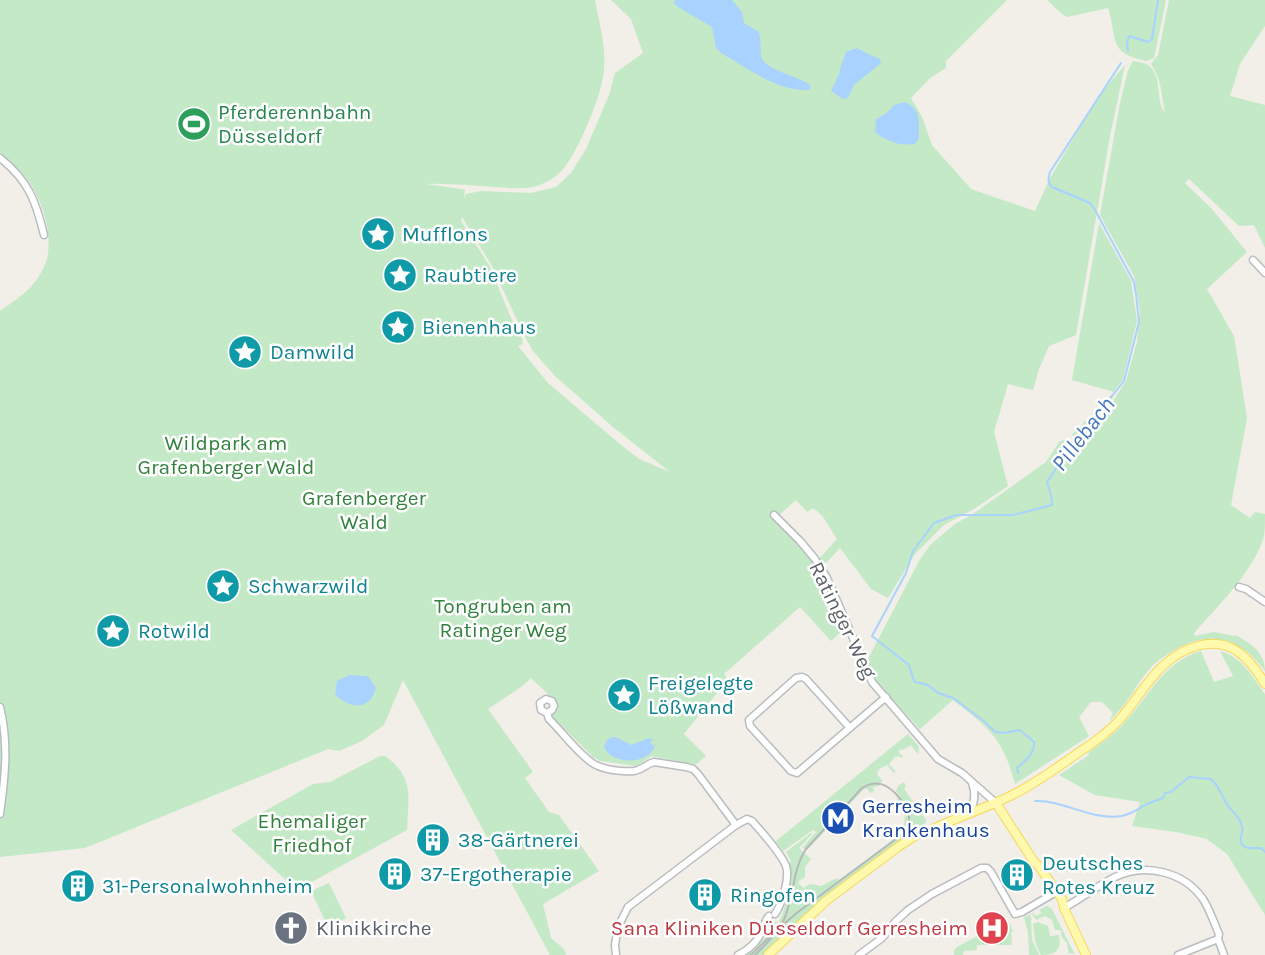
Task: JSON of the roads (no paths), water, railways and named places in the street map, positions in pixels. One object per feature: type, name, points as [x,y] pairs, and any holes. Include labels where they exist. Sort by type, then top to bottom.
[{"type":"main road","points":[[768,955],[827,900],[873,866],[918,841],[929,831],[1031,785],[1106,733],[1122,718],[1161,667],[1187,649],[1210,644],[1230,648],[1247,658],[1265,684]]},
{"type":"main road","points":[[996,803],[1054,894],[1058,905],[1064,908],[1086,955]]},
{"type":"street","points":[[0,158],[30,190],[44,235]]},
{"type":"street","points":[[1253,260],[1265,273]]},
{"type":"street","name":"Ratinger Weg","points":[[774,515],[800,541],[827,578],[872,682],[938,759],[962,773],[996,803]]},
{"type":"street","points":[[1239,587],[1265,602]]},
{"type":"street","points":[[850,729],[802,677],[796,678],[749,720],[750,726],[793,773],[799,772],[850,729],[886,697]]},
{"type":"street","points":[[0,707],[6,756],[0,814]]},
{"type":"street","points":[[547,713],[549,719],[579,751],[597,766],[636,771],[651,762],[693,769],[736,825]]},
{"type":"street","points":[[967,814],[974,799],[971,782]]},
{"type":"street","points":[[616,955],[618,927],[628,906],[747,819],[752,821],[786,867],[786,881],[783,901],[772,915],[765,919],[755,943],[738,955]]},
{"type":"street","points":[[859,955],[883,938],[908,910],[957,879],[981,868],[991,872],[1015,914],[1054,894]]},
{"type":"street","points":[[1064,908],[1116,876],[1135,871],[1164,872],[1187,884],[1205,902],[1219,934],[1218,939],[1224,955]]},
{"type":"street","points":[[1178,955],[1218,939]]},
{"type":"water","points":[[675,0],[732,0],[742,12],[744,23],[759,32],[762,59],[771,67],[811,86],[809,90],[774,83],[721,53],[716,48],[712,27],[678,7],[674,3]]},
{"type":"water","points":[[857,48],[880,59],[881,63],[854,85],[848,98],[843,99],[831,91],[846,52]]},
{"type":"water","points":[[905,102],[915,109],[918,117],[919,139],[915,144],[894,142],[875,132],[875,120],[894,105]]},
{"type":"water","points":[[349,675],[368,676],[376,688],[371,699],[361,705],[352,705],[335,695],[337,681]]},
{"type":"water","points":[[612,737],[631,745],[649,738],[653,740],[650,742],[653,746],[655,744],[646,756],[622,760],[614,757],[604,746]]},
{"type":"waterway","name":"Pillebach","points":[[1128,51],[1129,36],[1148,42],[1152,39],[1158,0]]},
{"type":"waterway","name":"Pillebach","points":[[1018,773],[1017,768],[1031,754],[1034,742],[1020,730],[995,732],[953,698],[938,693],[928,685],[915,682],[909,665],[872,636],[906,573],[913,551],[934,523],[956,515],[1013,515],[1052,505],[1047,482],[1075,440],[1124,381],[1139,322],[1134,282],[1090,203],[1052,187],[1048,180],[1050,172],[1121,63]]},
{"type":"waterway","points":[[179,441],[185,434],[196,438]]},
{"type":"waterway","name":"Pillebach","points":[[1035,801],[1100,816],[1122,816],[1163,798],[1165,793],[1171,792],[1189,777],[1211,779],[1241,822],[1242,845],[1261,848],[1265,852]]},
{"type":"tram line","points":[[751,955],[774,933],[780,927],[798,912],[904,833],[909,823],[908,813],[894,792],[877,783],[862,788],[806,849],[798,865],[788,909],[782,922],[779,928],[776,932],[772,937],[755,955]]},
{"type":"place","name":"Pferderennbahn Düsseldorf","points":[[194,124]]},
{"type":"place","name":"Mufflons","points":[[378,234]]},
{"type":"place","name":"Raubtiere","points":[[400,275]]},
{"type":"place","name":"Bienenhaus","points":[[398,327]]},
{"type":"place","name":"Damwild","points":[[245,352]]},
{"type":"place","name":"Schwarzwild","points":[[223,586]]},
{"type":"place","name":"Rotwild","points":[[113,631]]},
{"type":"place","name":"Freigelegte Lößwand","points":[[624,695]]},
{"type":"place","name":"Gerresheim Krankenhaus","points":[[838,818]]},
{"type":"place","name":"38-Gärtnerei","points":[[433,840]]},
{"type":"place","name":"37-Ergotherapie","points":[[395,874]]},
{"type":"place","name":"Deutsches Rotes Kreuz","points":[[1017,875]]},
{"type":"place","name":"31-Personalwohnheim","points":[[78,886]]},
{"type":"place","name":"Ringofen","points":[[705,895]]},
{"type":"place","name":"Klinikkirche","points":[[291,928]]},
{"type":"place","name":"Sana Kliniken Düsseldorf Gerresheim","points":[[992,928]]},
{"type":"park label","name":"Wildpark am Grafenberger Wald","points":[[226,455]]},
{"type":"park label","name":"Grafenberger Wald","points":[[364,510]]},
{"type":"park label","name":"Tongruben am Ratinger Weg","points":[[503,618]]},
{"type":"park label","name":"Ehemaliger Friedhof","points":[[312,833]]}]
